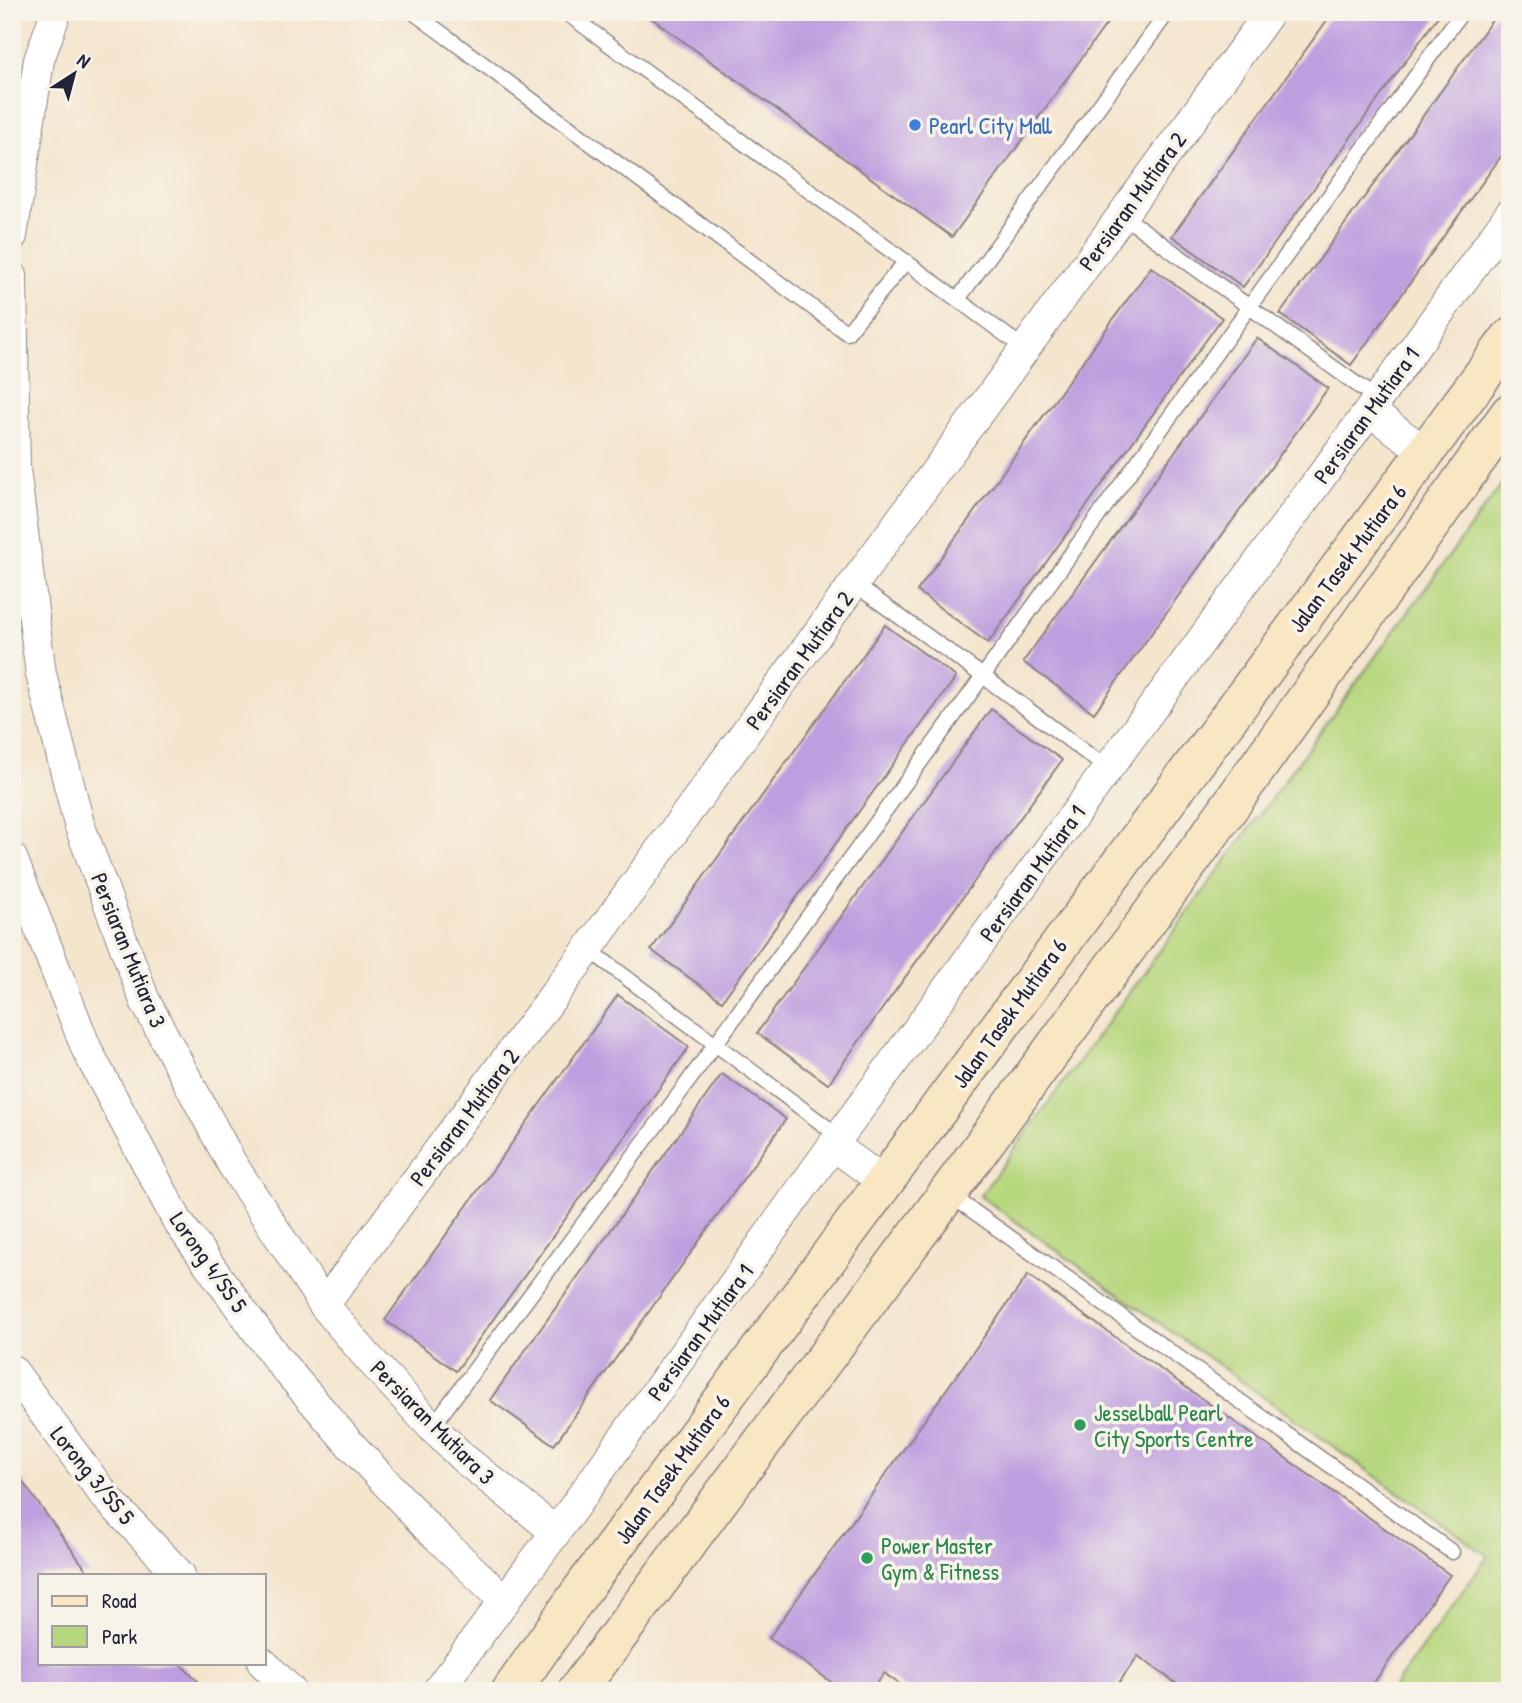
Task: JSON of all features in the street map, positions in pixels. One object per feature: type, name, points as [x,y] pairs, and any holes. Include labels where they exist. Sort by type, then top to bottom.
[{"type":"street","points":[[12,236],[39,60],[56,12]]},
{"type":"street","name":"Persiaran Mutiara 2","points":[[324,1305],[588,949],[1270,12]]},
{"type":"street","name":"Persiaran Mutiara 1","points":[[437,1691],[556,1532],[1510,214]]},
{"type":"street","name":"Persiaran Mutiara 3","points":[[12,276],[16,483],[41,674],[79,824],[145,1001],[232,1164],[324,1305],[365,1354],[463,1458],[556,1532]]},
{"type":"street","name":"Jalan Tasek Mutiara 6","points":[[511,1691],[579,1594],[1510,338]]},
{"type":"street","points":[[1373,405],[1426,453]]},
{"type":"street","name":"Jalan Tasek Mutiara 6","points":[[577,1691],[948,1193],[1200,848],[1510,412]]},
{"type":"street","points":[[1156,814],[1200,848]]},
{"type":"street","name":"Lorong 4/SS 5","points":[[12,859],[87,1050],[178,1222],[278,1360],[340,1433],[427,1527],[505,1601]]},
{"type":"street","points":[[837,1141],[884,1182]]},
{"type":"street","name":"Lorong 3/SS 5","points":[[12,1370],[105,1496],[179,1574]]},
{"type":"street","points":[[265,1664],[291,1691]]},
{"type":"lane","points":[[413,12],[847,332],[906,261]]},
{"type":"lane","points":[[565,12],[1024,349]]},
{"type":"lane","points":[[958,299],[1168,12]]},
{"type":"lane","points":[[432,1427],[716,1043],[1462,12]]},
{"type":"lane","points":[[1122,215],[1250,306],[1373,405]]},
{"type":"lane","points":[[854,584],[1108,769]]},
{"type":"lane","points":[[588,949],[716,1043],[837,1141]]},
{"type":"lane","points":[[948,1193],[1452,1552]]},
{"type":"green space","points":[[1510,473],[1510,1691],[1391,1691],[1488,1556],[980,1196]]},
{"type":"building","name":"Pearl City Mall","points":[[643,12],[1115,12],[952,237]]},
{"type":"building","points":[[1333,12],[1441,12],[1243,287],[1172,236]]},
{"type":"building","points":[[1498,12],[1510,12],[1510,144],[1351,365],[1280,314]]},
{"type":"building","points":[[1151,267],[1222,318],[988,643],[917,591]]},
{"type":"building","points":[[1257,338],[1328,388],[1094,713],[1023,662]]},
{"type":"building","points":[[885,625],[956,677],[722,1001],[651,950]]},
{"type":"building","points":[[991,709],[1062,760],[828,1084],[757,1033]]},
{"type":"building","points":[[618,995],[689,1047],[456,1371],[385,1320]]},
{"type":"building","points":[[722,1074],[786,1119],[554,1445],[490,1400]]},
{"type":"building","name":"Jesselball Pearl City Sports Centre","points":[[1028,1275],[1450,1575],[1368,1691],[1187,1691],[1138,1656],[1113,1691],[909,1691],[884,1673],[871,1691],[844,1691],[769,1638]]},
{"type":"building","points":[[12,1467],[89,1574],[38,1574],[38,1664],[180,1664],[208,1691],[12,1691]]},
{"type":"place","name":"Pearl City Mall","points":[[915,125]]},
{"type":"place","name":"Jesselball Pearl City Sports Centre","points":[[1080,1425]]},
{"type":"place","name":"Power Master Gym & Fitness","points":[[867,1558]]}]
